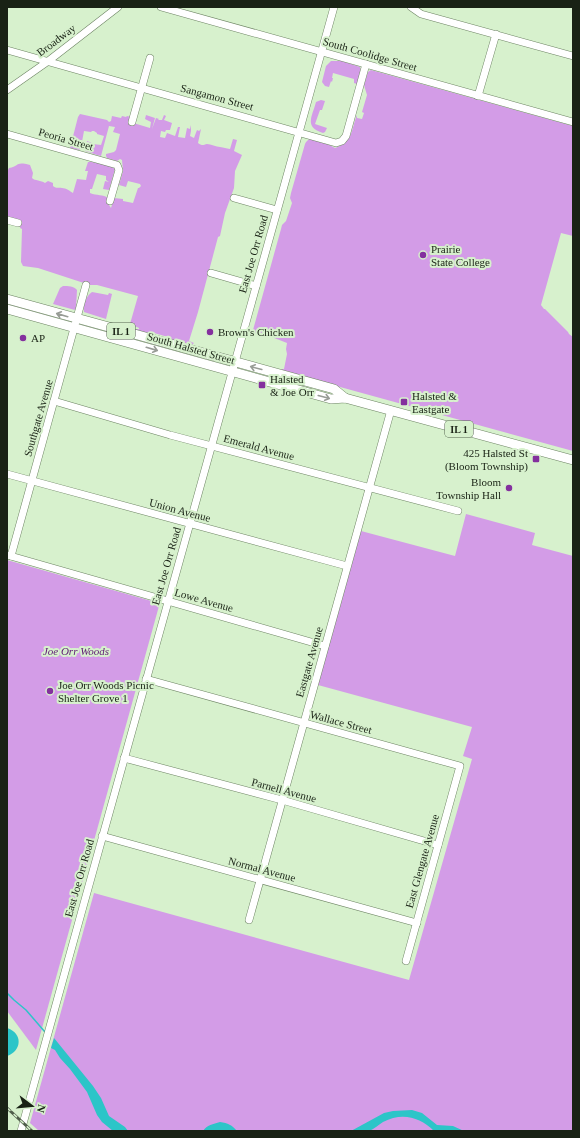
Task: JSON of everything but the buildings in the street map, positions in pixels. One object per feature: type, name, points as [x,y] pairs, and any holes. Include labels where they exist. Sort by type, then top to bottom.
[{"type":"main road","name":"South Halsted Street","points":[[7,299],[76,323],[232,372],[331,399],[345,398],[573,460]]},
{"type":"main road","name":"South Halsted Street","points":[[7,309],[76,323],[235,362],[334,389],[345,398]]},
{"type":"street","name":"Broadway","points":[[7,90],[47,62],[118,7]]},
{"type":"street","name":"South Coolidge Street","points":[[161,7],[573,122]]},
{"type":"street","name":"East Joe Orr Road","points":[[21,1131],[334,7]]},
{"type":"street","points":[[411,7],[421,14],[573,56]]},
{"type":"street","points":[[478,96],[496,34]]},
{"type":"street","name":"Sangamon Street","points":[[7,50],[336,142],[342,141],[346,136],[366,64]]},
{"type":"street","points":[[132,122],[150,58]]},
{"type":"street","name":"Peoria Street","points":[[7,134],[117,165],[119,170],[110,201]]},
{"type":"street","points":[[234,198],[277,210]]},
{"type":"street","points":[[7,220],[18,223]]},
{"type":"street","points":[[211,273],[256,286]]},
{"type":"street","name":"Southgate Avenue","points":[[9,556],[86,285]]},
{"type":"street","name":"Emerald Avenue","points":[[54,401],[170,435],[458,511]]},
{"type":"street","name":"Eastgate Avenue","points":[[249,920],[368,488],[391,410]]},
{"type":"street","name":"Union Avenue","points":[[7,474],[31,482],[347,566]]},
{"type":"street","name":"Lowe Avenue","points":[[9,556],[325,646]]},
{"type":"street","name":"Wallace Street","points":[[146,679],[460,766]]},
{"type":"street","name":"Parnell Avenue","points":[[124,758],[282,800],[438,845]]},
{"type":"street","name":"East Glengate Avenue","points":[[406,961],[460,766]]},
{"type":"street","name":"Normal Avenue","points":[[102,836],[417,923]]},
{"type":"green space","points":[[331,61],[342,61],[360,67],[361,71],[357,84],[354,83],[354,79],[333,73],[332,82],[331,81],[329,87],[325,86],[322,82],[326,66]]},
{"type":"green space","name":"Prairie State College","points":[[371,70],[573,126],[573,236],[561,233],[541,305],[573,337],[573,451],[282,371],[282,369],[284,369],[287,354],[287,343],[259,332],[256,334],[253,330],[282,225],[286,221],[292,203],[290,198],[291,193],[305,144],[308,140],[312,139],[323,142],[335,148],[348,139],[357,115],[357,118],[362,119],[364,113],[362,112],[367,95],[364,85],[368,72]]},
{"type":"green space","points":[[321,100],[325,101],[315,124],[327,128],[323,133],[317,131],[311,125],[311,117],[316,102]]},
{"type":"green space","points":[[80,114],[107,120],[109,122],[111,121],[112,116],[121,118],[122,116],[127,116],[131,117],[130,122],[150,128],[151,122],[145,119],[146,115],[155,118],[152,129],[156,118],[159,119],[158,120],[162,120],[164,115],[166,116],[164,120],[172,123],[170,130],[166,130],[165,132],[161,131],[160,137],[165,138],[167,133],[175,136],[178,127],[180,127],[178,137],[185,138],[187,128],[190,129],[191,125],[190,136],[194,138],[197,130],[199,131],[201,129],[198,143],[202,145],[209,144],[230,149],[233,139],[237,140],[234,151],[242,155],[235,171],[234,188],[225,213],[220,236],[218,237],[189,341],[194,343],[190,346],[168,339],[168,337],[154,333],[154,336],[136,330],[139,328],[130,324],[138,296],[97,285],[90,285],[38,268],[23,266],[21,262],[21,221],[7,216],[7,172],[9,168],[20,164],[30,165],[33,173],[33,179],[45,183],[48,181],[53,183],[54,187],[65,188],[73,193],[77,179],[86,180],[88,171],[85,171],[88,162],[109,166],[115,169],[109,190],[103,189],[105,181],[109,182],[106,180],[106,176],[97,174],[92,189],[90,189],[90,193],[108,198],[111,208],[114,198],[123,199],[123,201],[133,203],[138,188],[141,186],[140,184],[128,181],[126,187],[119,185],[123,171],[122,160],[120,159],[117,161],[107,158],[106,156],[106,154],[116,150],[120,134],[113,132],[115,127],[109,126],[101,156],[85,151],[87,141],[93,144],[101,145],[104,136],[97,134],[94,131],[84,131],[79,150],[70,148]]},
{"type":"green space","points":[[63,286],[73,287],[77,290],[75,310],[53,304],[60,288]]},
{"type":"green space","points":[[92,292],[108,295],[109,293],[112,294],[106,319],[84,312],[85,301]]},
{"type":"green space","points":[[466,514],[535,533],[532,545],[573,556],[573,1131],[39,1131],[30,1123],[94,893],[409,980],[472,759],[463,756],[472,727],[318,685],[361,531],[455,556]]},
{"type":"green space","name":"Joe Orr Woods","points":[[7,560],[155,602],[159,606],[36,1050],[7,1011]]},
{"type":"water","points":[[7,1028],[16,1034],[19,1042],[16,1050],[7,1056]]},
{"type":"water","points":[[54,1038],[93,1086],[101,1098],[109,1116],[125,1127],[128,1131],[113,1131],[102,1122],[97,1115],[87,1092],[55,1050],[51,1048]]},
{"type":"water","points":[[412,1110],[422,1113],[437,1125],[453,1126],[464,1131],[434,1131],[429,1126],[417,1119],[397,1117],[383,1122],[369,1131],[351,1131],[384,1113]]},
{"type":"water","points":[[220,1122],[230,1125],[237,1131],[203,1131],[208,1126]]},
{"type":"waterway","points":[[7,993],[26,1010],[45,1032]]},
{"type":"railway","points":[[7,1108],[32,1131]]},
{"type":"place","name":"Prairie State College","points":[[423,255]]},
{"type":"place","name":"Brown's Chicken","points":[[210,332]]},
{"type":"place","name":"AP","points":[[23,338]]},
{"type":"place","name":"Halsted & Joe Orr","points":[[262,385]]},
{"type":"place","name":"Halsted & Eastgate","points":[[404,402]]},
{"type":"place","name":"425 Halsted St (Bloom Township)","points":[[536,459]]},
{"type":"place","name":"Bloom Township Hall","points":[[509,488]]},
{"type":"place","name":"Joe Orr Woods Picnic Shelter Grove 1","points":[[50,691]]}]
